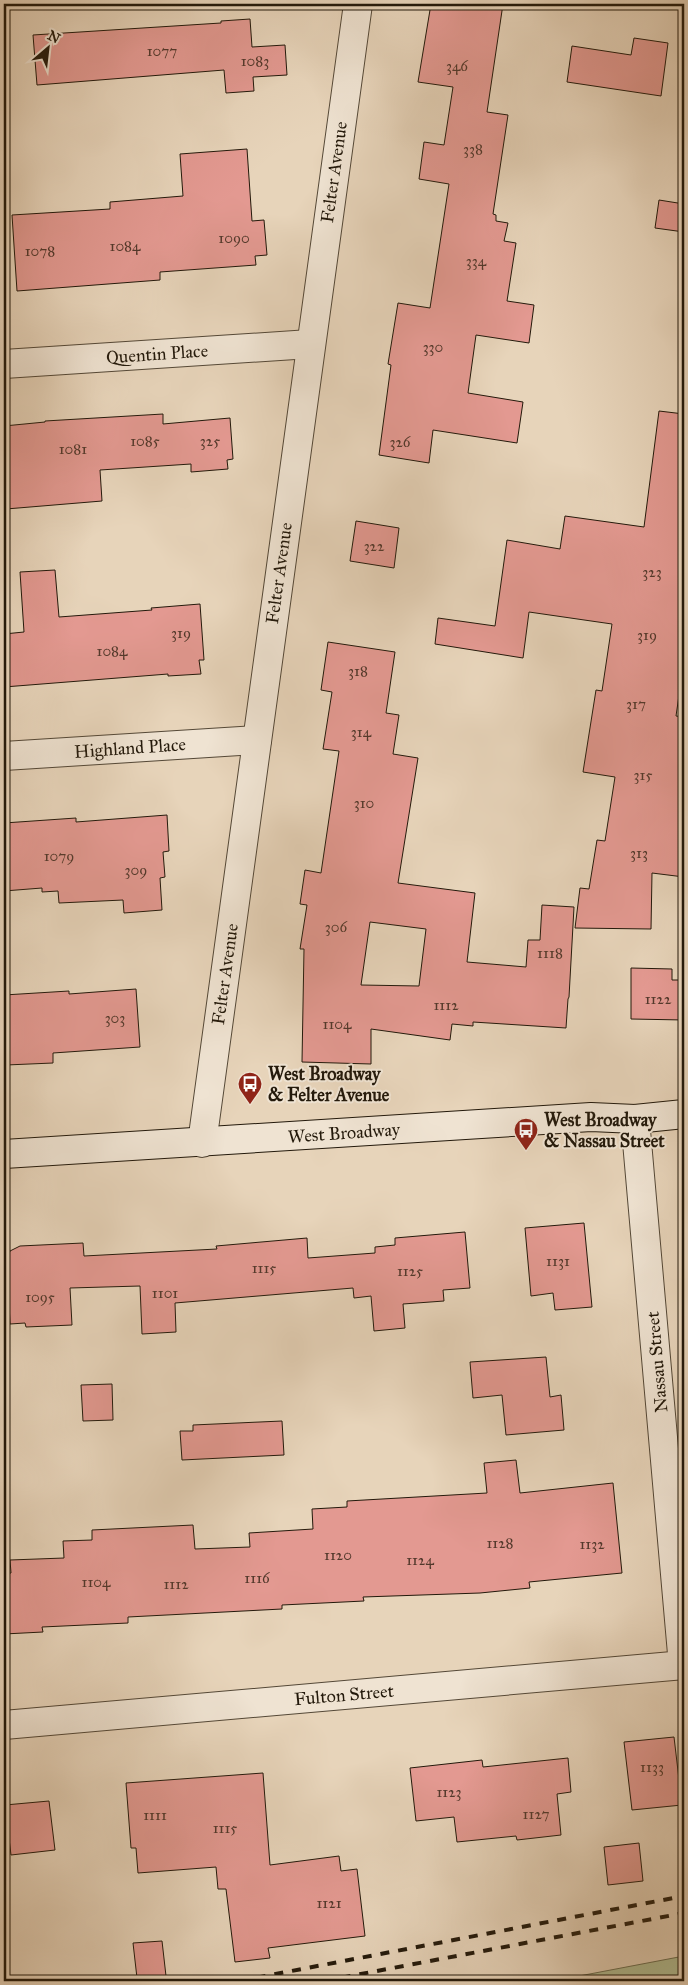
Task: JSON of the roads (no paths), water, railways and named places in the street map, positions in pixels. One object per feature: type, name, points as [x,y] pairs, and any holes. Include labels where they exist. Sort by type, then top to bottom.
[{"type":"street","name":"Felter Avenue","points":[[202,1143],[358,4]]},
{"type":"street","name":"Quentin Place","points":[[4,364],[310,344]]},
{"type":"street","name":"Highland Place","points":[[4,756],[257,740]]},
{"type":"street","name":"West Broadway","points":[[4,1154],[591,1117],[635,1119],[684,1114]]},
{"type":"street","name":"Nassau Street","points":[[635,1119],[684,1665]]},
{"type":"street","name":"Fulton Street","points":[[4,1725],[684,1665]]},
{"type":"railway","points":[[239,1981],[684,1896]]},
{"type":"railway","points":[[324,1981],[684,1913]]},
{"type":"place","name":"West Broadway & Felter Avenue","points":[[250,1105]]},
{"type":"place","name":"West Broadway & Nassau Street","points":[[526,1151]]}]
